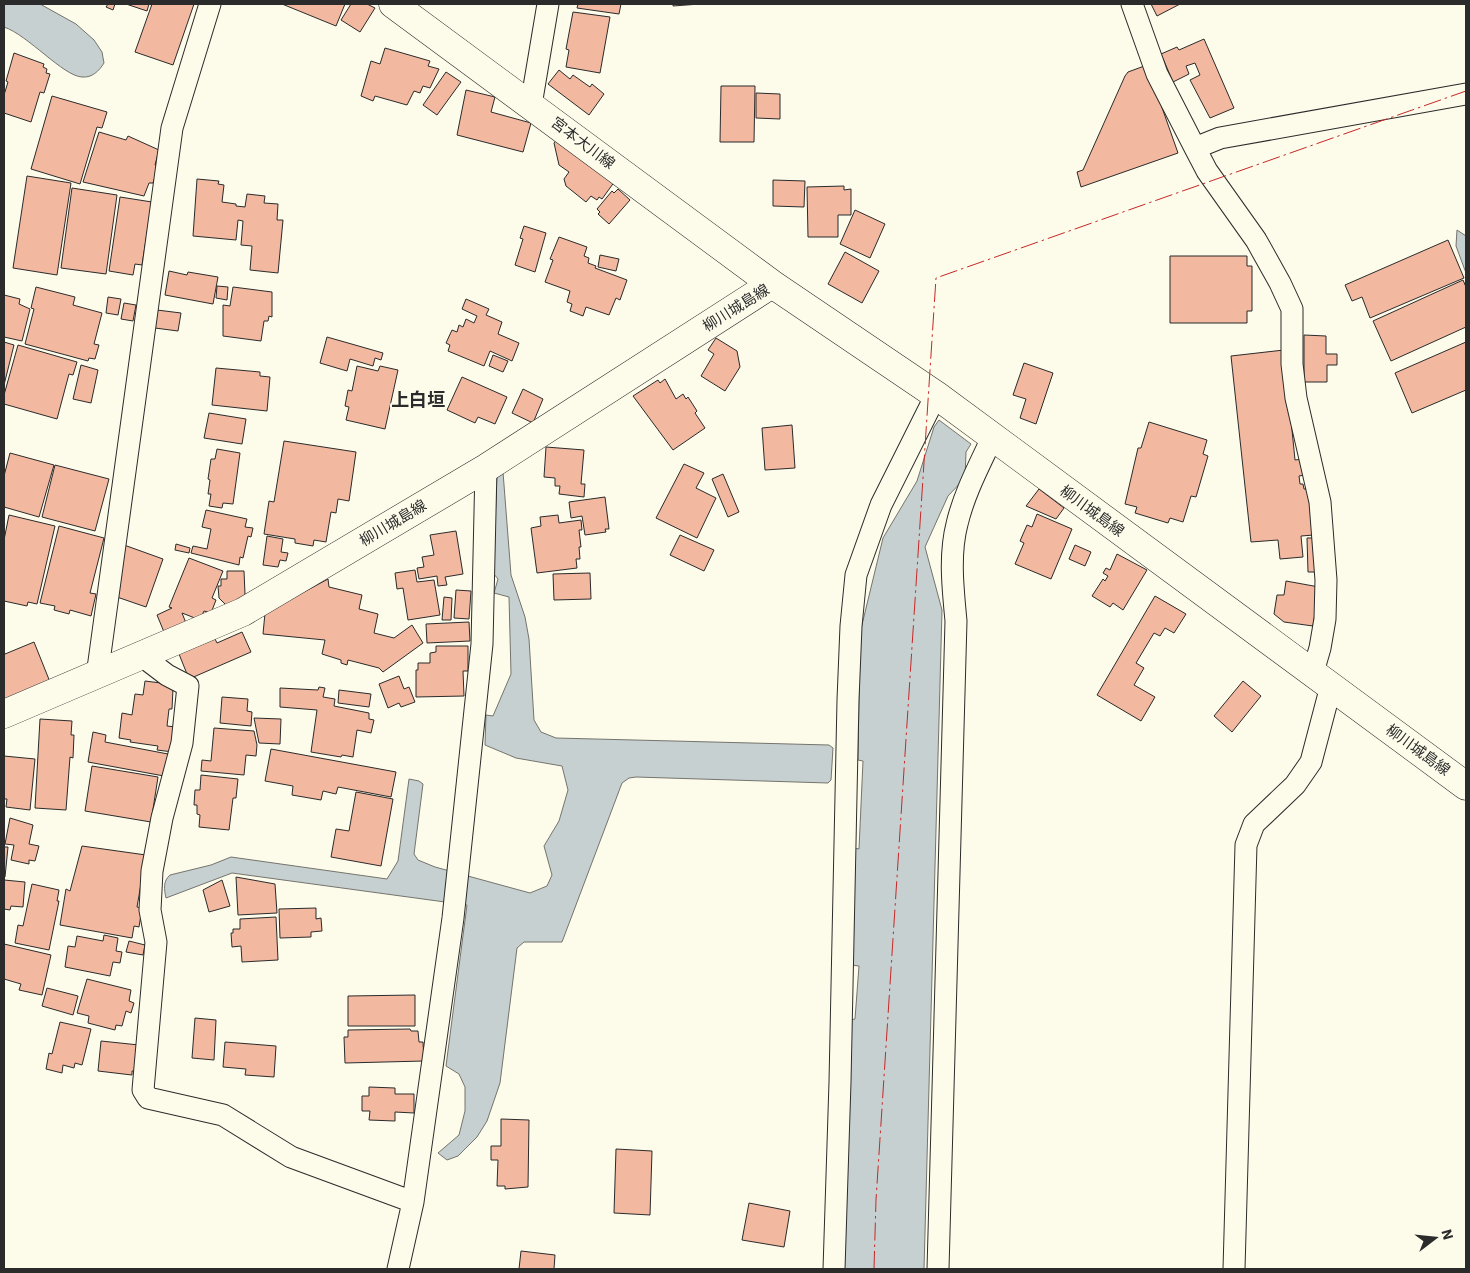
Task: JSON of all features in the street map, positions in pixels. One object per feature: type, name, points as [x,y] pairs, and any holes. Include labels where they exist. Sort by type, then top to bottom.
[{"type":"main road","name":"宮本大川線","points":[[393,4],[772,284]]},
{"type":"main road","name":"柳川城島線","points":[[4,714],[97,676],[243,612],[486,468],[772,284],[939,398],[1466,786]]},
{"type":"street","points":[[97,676],[172,128],[210,4]]},
{"type":"street","points":[[531,105],[548,4]]},
{"type":"street","points":[[1132,4],[1157,74],[1207,171],[1256,240],[1292,309],[1292,364],[1296,398],[1320,502],[1326,580],[1325,620],[1320,648],[1322,679],[1311,762],[1295,785],[1254,824],[1246,845],[1234,1269]]},
{"type":"street","points":[[1195,148],[1220,138],[1466,94]]},
{"type":"street","points":[[834,1269],[848,700],[851,626],[856,575],[881,506],[939,398]]},
{"type":"street","points":[[938,1269],[956,621],[952,558],[956,525],[992,438]]},
{"type":"street","points":[[398,1269],[412,1202],[453,918],[482,644],[486,468]]},
{"type":"street","points":[[142,656],[167,675],[188,686],[182,742],[162,818],[152,871],[150,910],[156,942],[143,1090],[148,1098],[223,1115],[291,1157],[412,1202]]},
{"type":"shaded area","points":[[4,4],[40,4],[76,24],[94,40],[102,52],[104,63],[95,73],[86,77],[74,75],[65,70],[24,38],[4,27]]},
{"type":"shaded area","points":[[1457,230],[1466,236],[1466,273],[1456,246]]},
{"type":"shaded area","points":[[939,420],[971,444],[966,452],[965,478],[948,496],[925,547],[942,610],[924,1269],[843,1269],[850,1020],[855,1019],[859,966],[851,965],[854,848],[859,849],[863,761],[858,760],[860,633],[883,538],[917,481],[934,427]]},
{"type":"shaded area","points":[[503,472],[511,575],[525,617],[529,639],[534,720],[541,732],[556,738],[829,745],[833,748],[831,780],[828,783],[636,777],[629,778],[622,783],[562,942],[524,942],[517,948],[500,1083],[487,1121],[477,1137],[458,1156],[447,1160],[438,1153],[459,1135],[465,1111],[465,1087],[459,1074],[446,1066],[467,905],[232,873],[166,898],[165,885],[170,875],[211,865],[231,857],[387,879],[398,861],[409,779],[423,784],[414,854],[418,860],[435,867],[530,893],[547,886],[552,875],[544,846],[559,821],[568,790],[562,766],[516,758],[485,745],[486,715],[493,716],[511,674],[509,597],[494,593],[498,579],[493,573],[497,474]]},
{"type":"building","points":[[108,4],[115,4],[113,10],[106,7]]},
{"type":"building","points":[[126,4],[149,4],[147,11]]},
{"type":"building","points":[[152,4],[194,4],[173,65],[135,52]]},
{"type":"building","points":[[282,4],[345,4],[336,26]]},
{"type":"building","points":[[351,4],[367,4],[375,8],[360,32],[341,20]]},
{"type":"building","points":[[578,4],[621,4],[619,14],[577,8]]},
{"type":"building","points":[[673,4],[700,4],[673,6]]},
{"type":"building","points":[[1151,4],[1180,4],[1157,16]]},
{"type":"building","points":[[573,12],[610,17],[600,73],[566,67],[569,50],[566,49]]},
{"type":"building","points":[[1204,39],[1234,108],[1210,118],[1190,80],[1200,75],[1195,63],[1186,66],[1189,74],[1173,82],[1161,54],[1177,47],[1179,50]]},
{"type":"building","points":[[385,48],[430,61],[428,66],[439,69],[430,88],[423,86],[420,93],[414,91],[407,105],[375,96],[373,101],[361,96],[371,61],[380,64]]},
{"type":"building","points":[[14,53],[44,64],[43,67],[47,69],[46,73],[50,74],[44,93],[40,92],[31,122],[4,113],[4,95],[8,82],[6,81]]},
{"type":"building","points":[[1147,65],[1178,153],[1081,187],[1077,172],[1083,170],[1125,76],[1128,72]]},
{"type":"building","points":[[559,70],[570,79],[573,75],[590,87],[592,84],[604,94],[589,115],[548,84]]},
{"type":"building","points":[[446,72],[461,82],[437,115],[423,105]]},
{"type":"building","points":[[721,86],[755,86],[754,142],[720,142]]},
{"type":"building","points":[[466,90],[495,97],[491,112],[531,123],[523,152],[457,135]]},
{"type":"building","points":[[756,93],[780,94],[780,119],[756,118]]},
{"type":"building","points":[[52,96],[107,112],[102,128],[97,127],[80,184],[31,169]]},
{"type":"building","points":[[99,132],[126,140],[128,136],[159,150],[155,165],[159,166],[153,183],[149,183],[144,196],[83,182]]},
{"type":"building","points":[[557,139],[615,181],[602,199],[599,197],[597,200],[591,196],[586,202],[566,186],[564,179],[569,172],[559,165],[554,143]]},
{"type":"building","points":[[27,176],[71,183],[57,275],[13,268]]},
{"type":"building","points":[[197,179],[219,181],[218,184],[224,185],[222,202],[245,207],[247,194],[265,196],[264,203],[278,204],[277,220],[283,220],[278,273],[250,270],[252,246],[241,245],[243,221],[238,220],[236,240],[193,236]]},
{"type":"building","points":[[773,180],[805,181],[804,207],[773,206]]},
{"type":"building","points":[[844,186],[844,190],[851,189],[851,215],[838,215],[838,237],[808,237],[807,187]]},
{"type":"building","points":[[72,188],[117,195],[106,274],[61,268]]},
{"type":"building","points":[[618,189],[630,200],[609,224],[598,214],[600,212],[597,209],[612,191],[614,193]]},
{"type":"building","points":[[120,197],[152,202],[142,265],[135,264],[133,275],[109,271]]},
{"type":"building","points":[[855,210],[885,224],[870,258],[840,244]]},
{"type":"building","points":[[524,226],[546,233],[535,272],[515,265],[523,239],[520,238]]},
{"type":"building","points":[[559,237],[587,247],[584,256],[589,258],[588,263],[596,266],[595,268],[627,280],[620,300],[616,298],[609,315],[586,307],[583,316],[570,311],[572,304],[567,302],[570,291],[545,282],[553,260],[550,259]]},
{"type":"building","points":[[1448,240],[1464,278],[1370,318],[1362,297],[1352,301],[1345,285]]},
{"type":"building","points":[[845,252],[879,271],[862,303],[828,284]]},
{"type":"building","points":[[600,255],[619,259],[616,271],[598,267]]},
{"type":"building","points":[[1170,256],[1247,256],[1247,266],[1252,266],[1252,311],[1247,311],[1247,323],[1170,323]]},
{"type":"building","points":[[169,271],[187,275],[188,272],[218,277],[213,304],[165,295]]},
{"type":"building","points":[[1463,280],[1466,287],[1466,327],[1391,361],[1373,321]]},
{"type":"building","points":[[217,286],[228,287],[227,300],[216,298]]},
{"type":"building","points":[[36,287],[75,297],[73,305],[102,313],[94,344],[99,345],[95,359],[89,358],[88,361],[25,344],[34,309],[31,308]]},
{"type":"building","points":[[233,287],[272,292],[272,317],[269,316],[268,321],[264,321],[261,341],[223,336],[223,305],[230,306]]},
{"type":"building","points":[[4,295],[20,299],[19,304],[30,309],[22,341],[4,337]]},
{"type":"building","points":[[108,297],[121,299],[118,315],[106,313]]},
{"type":"building","points":[[466,299],[489,309],[486,315],[502,322],[498,334],[519,343],[512,361],[490,351],[484,366],[448,351],[450,345],[446,343],[452,330],[457,332],[459,325],[463,327],[466,319],[474,323],[477,316],[462,309]]},
{"type":"building","points":[[124,303],[136,305],[133,321],[121,319]]},
{"type":"building","points":[[157,310],[181,313],[178,331],[155,328]]},
{"type":"building","points":[[1304,335],[1326,336],[1326,354],[1337,354],[1337,365],[1327,365],[1327,382],[1304,382]]},
{"type":"building","points":[[327,337],[383,353],[381,360],[375,358],[373,366],[350,359],[347,371],[320,363]]},
{"type":"building","points":[[716,338],[737,351],[740,367],[725,391],[701,376],[714,354],[708,350]]},
{"type":"building","points":[[4,342],[14,345],[4,385]]},
{"type":"building","points":[[1466,342],[1466,390],[1412,413],[1395,373]]},
{"type":"building","points":[[18,345],[77,362],[73,375],[69,374],[57,419],[4,404],[4,395]]},
{"type":"building","points":[[1284,350],[1295,460],[1303,459],[1305,475],[1299,476],[1300,484],[1303,484],[1304,489],[1310,489],[1314,535],[1301,536],[1303,557],[1280,559],[1278,540],[1251,542],[1231,356]]},
{"type":"building","points":[[493,355],[508,361],[503,372],[489,366]]},
{"type":"building","points":[[1024,363],[1053,373],[1036,424],[1020,418],[1026,399],[1013,395]]},
{"type":"building","points":[[81,365],[98,370],[91,403],[73,399]]},
{"type":"building","points":[[357,366],[378,371],[380,366],[398,370],[385,429],[346,420],[349,407],[345,406],[348,390],[352,391]]},
{"type":"building","points":[[216,368],[260,372],[260,376],[270,377],[267,411],[212,405]]},
{"type":"building","points":[[462,377],[507,397],[495,424],[478,417],[475,423],[447,410]]},
{"type":"building","points":[[665,379],[676,399],[683,394],[686,399],[688,397],[697,411],[695,413],[705,428],[673,450],[633,396],[658,380],[660,383]]},
{"type":"building","points":[[523,389],[543,399],[533,423],[512,413]]},
{"type":"building","points":[[209,413],[246,419],[242,444],[204,438]]},
{"type":"building","points":[[1149,422],[1207,440],[1203,454],[1208,456],[1196,497],[1191,496],[1183,522],[1170,518],[1168,523],[1135,513],[1137,507],[1125,504],[1138,448],[1141,448]]},
{"type":"building","points":[[792,425],[795,468],[765,470],[762,428]]},
{"type":"building","points":[[284,441],[356,452],[349,501],[338,499],[336,513],[331,512],[326,542],[314,540],[313,546],[295,543],[295,539],[264,534],[269,501],[274,502]]},
{"type":"building","points":[[546,447],[584,450],[581,484],[585,484],[584,497],[559,494],[560,486],[555,486],[555,478],[544,477]]},
{"type":"building","points":[[217,449],[240,453],[233,504],[223,503],[222,508],[209,506],[211,494],[208,494],[210,480],[208,479],[211,459],[215,459]]},
{"type":"building","points":[[10,453],[54,465],[39,517],[4,507],[4,476]]},
{"type":"building","points":[[684,464],[704,473],[696,488],[716,498],[697,538],[656,518]]},
{"type":"building","points":[[55,465],[109,479],[95,531],[42,517]]},
{"type":"building","points":[[723,474],[739,512],[728,517],[712,479]]},
{"type":"building","points":[[1039,489],[1064,508],[1056,519],[1026,506]]},
{"type":"building","points":[[605,497],[609,529],[605,529],[606,532],[585,535],[582,516],[571,518],[569,502]]},
{"type":"building","points":[[206,510],[247,519],[245,527],[253,528],[251,537],[248,536],[243,558],[240,557],[239,565],[191,553],[193,546],[207,549],[211,529],[202,527]]},
{"type":"building","points":[[1037,514],[1072,529],[1051,579],[1015,564],[1024,543],[1020,541],[1027,525],[1032,527]]},
{"type":"building","points":[[9,515],[55,526],[37,604],[28,602],[27,606],[4,601],[4,540]]},
{"type":"building","points":[[558,515],[559,523],[581,520],[582,530],[579,530],[580,559],[576,559],[577,568],[537,573],[531,528],[541,526],[540,517]]},
{"type":"building","points":[[59,526],[104,538],[90,593],[96,594],[91,616],[70,610],[69,614],[54,610],[55,606],[40,603]]},
{"type":"building","points":[[456,531],[463,574],[445,577],[447,585],[438,586],[437,576],[419,579],[417,568],[424,567],[422,557],[434,555],[430,535]]},
{"type":"building","points":[[680,535],[714,550],[704,571],[670,555]]},
{"type":"building","points":[[267,536],[283,539],[281,552],[288,553],[286,561],[280,560],[278,567],[263,565]]},
{"type":"building","points":[[1307,538],[1317,538],[1318,572],[1308,572]]},
{"type":"building","points":[[176,544],[190,548],[189,553],[175,550]]},
{"type":"building","points":[[124,545],[163,559],[146,607],[117,597]]},
{"type":"building","points":[[1075,545],[1091,552],[1085,566],[1069,559]]},
{"type":"building","points":[[1117,554],[1147,570],[1123,610],[1113,603],[1110,607],[1092,596],[1103,579],[1105,581],[1108,576],[1103,573],[1106,568],[1110,570]]},
{"type":"building","points":[[189,558],[223,571],[212,598],[216,600],[211,613],[204,611],[200,620],[182,613],[186,623],[164,632],[157,615],[172,608],[169,607]]},
{"type":"building","points":[[415,570],[417,582],[434,580],[440,615],[408,620],[403,588],[397,589],[395,573]]},
{"type":"building","points":[[227,571],[244,571],[245,594],[241,601],[226,605],[219,598],[218,586],[221,586],[221,579],[227,579]]},
{"type":"building","points":[[590,573],[591,599],[554,600],[553,574]]},
{"type":"building","points":[[328,579],[329,587],[362,595],[359,609],[378,614],[374,633],[394,638],[412,625],[423,643],[383,672],[379,668],[348,660],[347,665],[341,663],[341,660],[322,654],[325,640],[263,634],[265,613]]},
{"type":"building","points":[[1286,581],[1319,587],[1313,626],[1284,622],[1274,614],[1277,595],[1284,595]]},
{"type":"building","points":[[456,590],[471,591],[469,619],[454,618]]},
{"type":"building","points":[[1155,596],[1186,614],[1174,633],[1165,628],[1160,636],[1154,633],[1136,663],[1144,668],[1134,685],[1155,697],[1141,721],[1097,695]]},
{"type":"building","points":[[444,597],[452,598],[451,620],[442,620]]},
{"type":"building","points":[[469,622],[470,641],[427,643],[426,624]]},
{"type":"building","points":[[242,632],[251,652],[189,679],[179,654],[215,639],[217,643]]},
{"type":"building","points":[[34,642],[50,682],[4,700],[4,652],[5,654]]},
{"type":"building","points":[[436,646],[468,646],[468,671],[463,671],[464,696],[416,697],[416,670],[418,670],[418,663],[430,663],[430,653],[436,652]]},
{"type":"building","points":[[399,676],[404,689],[409,687],[415,702],[401,707],[399,703],[388,708],[379,684]]},
{"type":"building","points":[[145,681],[169,684],[173,688],[172,709],[169,709],[167,726],[176,727],[173,752],[157,750],[158,746],[130,742],[131,740],[119,738],[122,713],[132,715],[135,694],[143,695]]},
{"type":"building","points":[[1243,681],[1261,696],[1232,732],[1214,716]]},
{"type":"building","points":[[319,687],[325,688],[323,697],[335,699],[334,706],[369,713],[369,719],[374,720],[371,733],[357,730],[353,757],[311,752],[317,710],[280,707],[280,688],[318,690]]},
{"type":"building","points":[[339,690],[371,694],[369,707],[338,703]]},
{"type":"building","points":[[222,697],[248,699],[247,711],[252,712],[251,726],[220,723]]},
{"type":"building","points":[[254,718],[281,719],[280,744],[259,743]]},
{"type":"building","points":[[40,719],[72,721],[71,735],[74,735],[73,758],[70,757],[66,810],[35,808]]},
{"type":"building","points":[[214,728],[254,731],[257,745],[256,756],[246,755],[244,775],[201,771],[202,760],[211,761]]},
{"type":"building","points":[[93,732],[106,735],[105,742],[168,754],[164,776],[88,762]]},
{"type":"building","points":[[271,749],[396,772],[391,797],[338,787],[336,794],[323,791],[321,800],[292,795],[293,786],[265,781]]},
{"type":"building","points":[[4,756],[35,759],[30,810],[6,807],[7,799],[4,799]]},
{"type":"building","points":[[92,766],[158,777],[151,822],[85,811]]},
{"type":"building","points":[[201,775],[238,779],[236,798],[233,798],[229,830],[199,827],[200,815],[197,814],[197,805],[194,805],[195,790],[200,790]]},
{"type":"building","points":[[356,792],[393,799],[381,866],[331,857],[336,829],[349,831]]},
{"type":"building","points":[[10,818],[33,825],[29,844],[39,846],[35,861],[29,860],[29,864],[11,860],[14,845],[5,844]]},
{"type":"building","points":[[82,846],[146,855],[137,907],[142,908],[139,927],[134,926],[132,938],[60,925],[66,889],[70,891]]},
{"type":"building","points":[[4,847],[8,847],[5,877],[4,877]]},
{"type":"building","points":[[236,877],[275,884],[277,913],[238,915]]},
{"type":"building","points":[[4,880],[25,882],[23,907],[11,906],[10,910],[4,909]]},
{"type":"building","points":[[222,880],[230,906],[209,912],[203,890]]},
{"type":"building","points":[[32,884],[59,890],[57,901],[59,901],[49,950],[15,943],[18,925],[23,926]]},
{"type":"building","points":[[316,908],[316,919],[321,918],[322,931],[311,932],[311,937],[280,938],[279,909]]},
{"type":"building","points":[[276,917],[278,960],[242,962],[241,946],[232,947],[231,933],[233,933],[233,929],[240,929],[240,919]]},
{"type":"building","points":[[104,935],[118,938],[116,951],[122,952],[120,963],[113,962],[110,976],[65,967],[68,946],[75,947],[77,936],[103,941]]},
{"type":"building","points":[[129,941],[145,945],[143,955],[126,952]]},
{"type":"building","points":[[4,944],[51,955],[42,995],[19,990],[21,984],[4,979]]},
{"type":"building","points":[[87,979],[131,990],[129,1001],[134,1003],[131,1013],[126,1011],[122,1026],[116,1025],[115,1030],[88,1023],[89,1016],[77,1013]]},
{"type":"building","points":[[47,988],[78,996],[73,1015],[42,1006]]},
{"type":"building","points":[[415,995],[415,1026],[348,1026],[348,996]]},
{"type":"building","points":[[195,1018],[216,1020],[214,1060],[192,1058]]},
{"type":"building","points":[[60,1022],[91,1029],[82,1065],[75,1063],[74,1068],[63,1065],[62,1073],[46,1069],[49,1053],[52,1054]]},
{"type":"building","points":[[410,1029],[411,1031],[418,1031],[419,1042],[423,1042],[424,1061],[345,1063],[344,1037],[348,1037],[348,1030]]},
{"type":"building","points":[[101,1041],[139,1045],[136,1071],[132,1071],[132,1075],[98,1071]]},
{"type":"building","points":[[225,1042],[276,1046],[274,1077],[245,1075],[246,1069],[223,1067]]},
{"type":"building","points":[[369,1087],[395,1088],[395,1094],[414,1094],[414,1113],[395,1112],[395,1121],[369,1120],[370,1111],[362,1111],[362,1096],[369,1096]]},
{"type":"building","points":[[501,1119],[529,1120],[528,1187],[505,1189],[505,1186],[497,1186],[498,1160],[491,1160],[491,1146],[501,1146]]},
{"type":"building","points":[[616,1149],[652,1151],[650,1215],[614,1213]]},
{"type":"building","points":[[749,1203],[790,1211],[784,1247],[742,1240]]},
{"type":"building","points":[[521,1251],[555,1255],[554,1269],[519,1269]]},
{"type":"power","points":[[874,1269],[876,1200],[936,278],[1466,91]]},
{"type":"district","name":"上白垣","points":[[418,400]]}]
